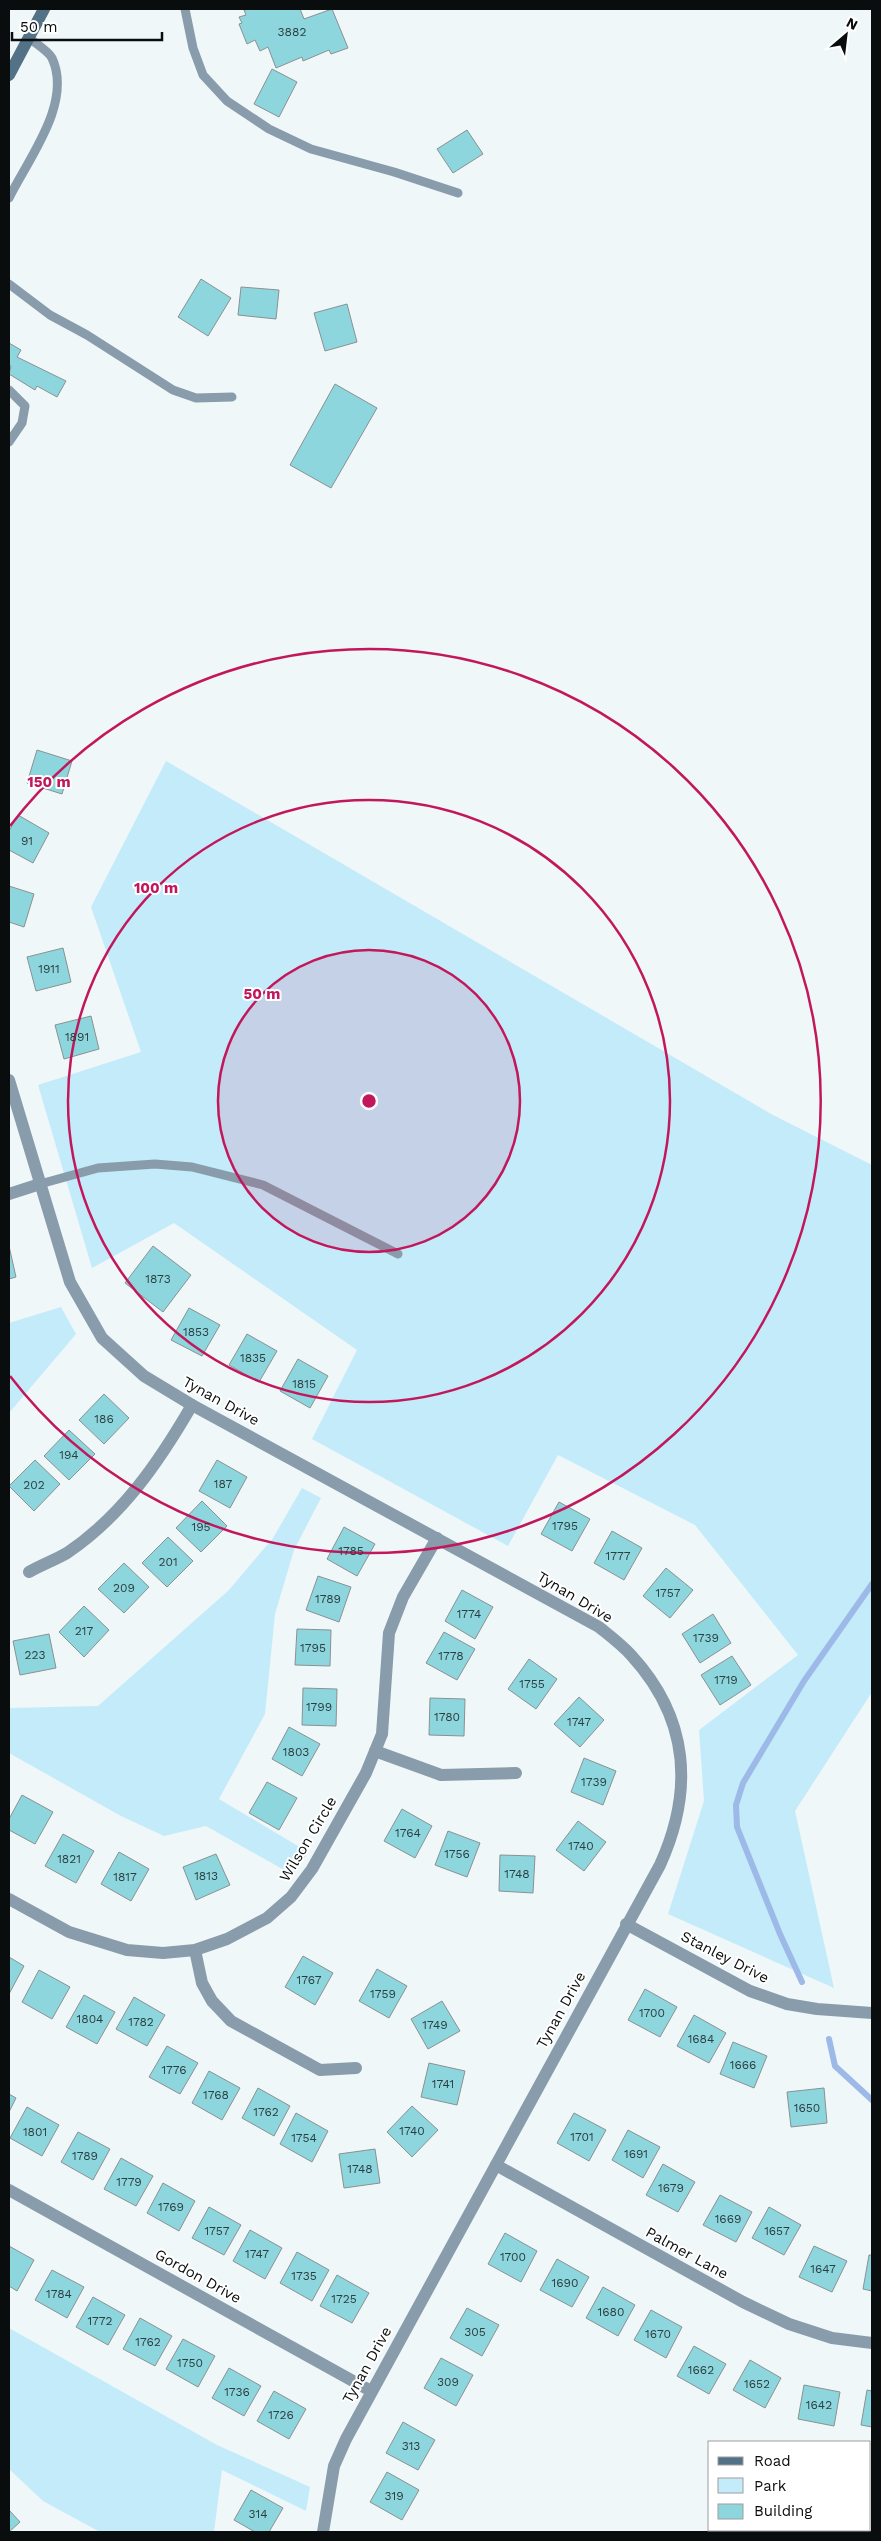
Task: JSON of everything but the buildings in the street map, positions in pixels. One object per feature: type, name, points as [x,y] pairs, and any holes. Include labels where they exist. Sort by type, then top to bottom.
[{"type":"street","points":[[9,75],[29,38],[40,10]]},
{"type":"street","name":"Tynan Drive","points":[[9,1080],[70,1282],[102,1338],[144,1376],[192,1405],[600,1627],[631,1655],[657,1687],[675,1726],[682,1769],[679,1810],[672,1838],[660,1865],[371,2391],[334,2466],[323,2532]]},
{"type":"street","points":[[9,1194],[40,1184]]},
{"type":"street","points":[[29,1572],[66,1553],[122,1507],[151,1472],[192,1405]]},
{"type":"street","name":"Wilson Circle","points":[[9,1899],[69,1932],[127,1950],[163,1953],[195,1950],[227,1939],[268,1918],[291,1897],[312,1869],[366,1773],[382,1734],[389,1633],[403,1597],[437,1538]]},
{"type":"street","points":[[375,1752],[441,1775],[516,1773]]},
{"type":"street","name":"Stanley Drive","points":[[626,1924],[750,1991],[787,2004],[817,2010],[872,2013]]},
{"type":"street","points":[[195,1950],[202,1983],[212,2001],[231,2021],[320,2070],[356,2068]]},
{"type":"street","name":"Palmer Lane","points":[[496,2165],[743,2302],[789,2324],[832,2338],[872,2343]]},
{"type":"street","name":"Gordon Drive","points":[[9,2190],[371,2391]]},
{"type":"lane","points":[[185,9],[193,48],[203,75],[227,101],[269,129],[311,149],[458,193]]},
{"type":"lane","points":[[9,198],[52,114],[59,85],[51,57],[29,38]]},
{"type":"lane","points":[[9,284],[50,315],[87,335],[173,390],[196,398],[232,397]]},
{"type":"lane","points":[[9,390],[25,406],[22,423],[9,442]]},
{"type":"lane","points":[[40,1184],[98,1168],[155,1164],[192,1167],[264,1185],[398,1254]]},
{"type":"green space","points":[[166,761],[773,1115],[872,1165],[872,1692],[795,1811],[834,1988],[668,1914],[704,1801],[699,1730],[798,1655],[695,1525],[558,1455],[508,1546],[312,1439],[357,1350],[174,1223],[92,1268],[38,1085],[141,1052],[91,907]]},
{"type":"green space","points":[[61,1307],[76,1334],[9,1413],[9,1323]]},
{"type":"green space","points":[[302,1488],[321,1498],[294,1550],[275,1614],[265,1714],[219,1799],[308,1852],[293,1875],[206,1826],[164,1836],[121,1816],[9,1753],[9,1708],[98,1706],[229,1590],[273,1538]]},
{"type":"green space","points":[[9,2328],[217,2445],[310,2487],[306,2511],[222,2470],[214,2532],[100,2532],[43,2501],[9,2469]]},
{"type":"waterway","points":[[802,1982],[780,1934],[737,1827],[736,1805],[743,1783],[804,1681],[872,1584]]},
{"type":"waterway","points":[[829,2039],[835,2066],[872,2100]]}]
